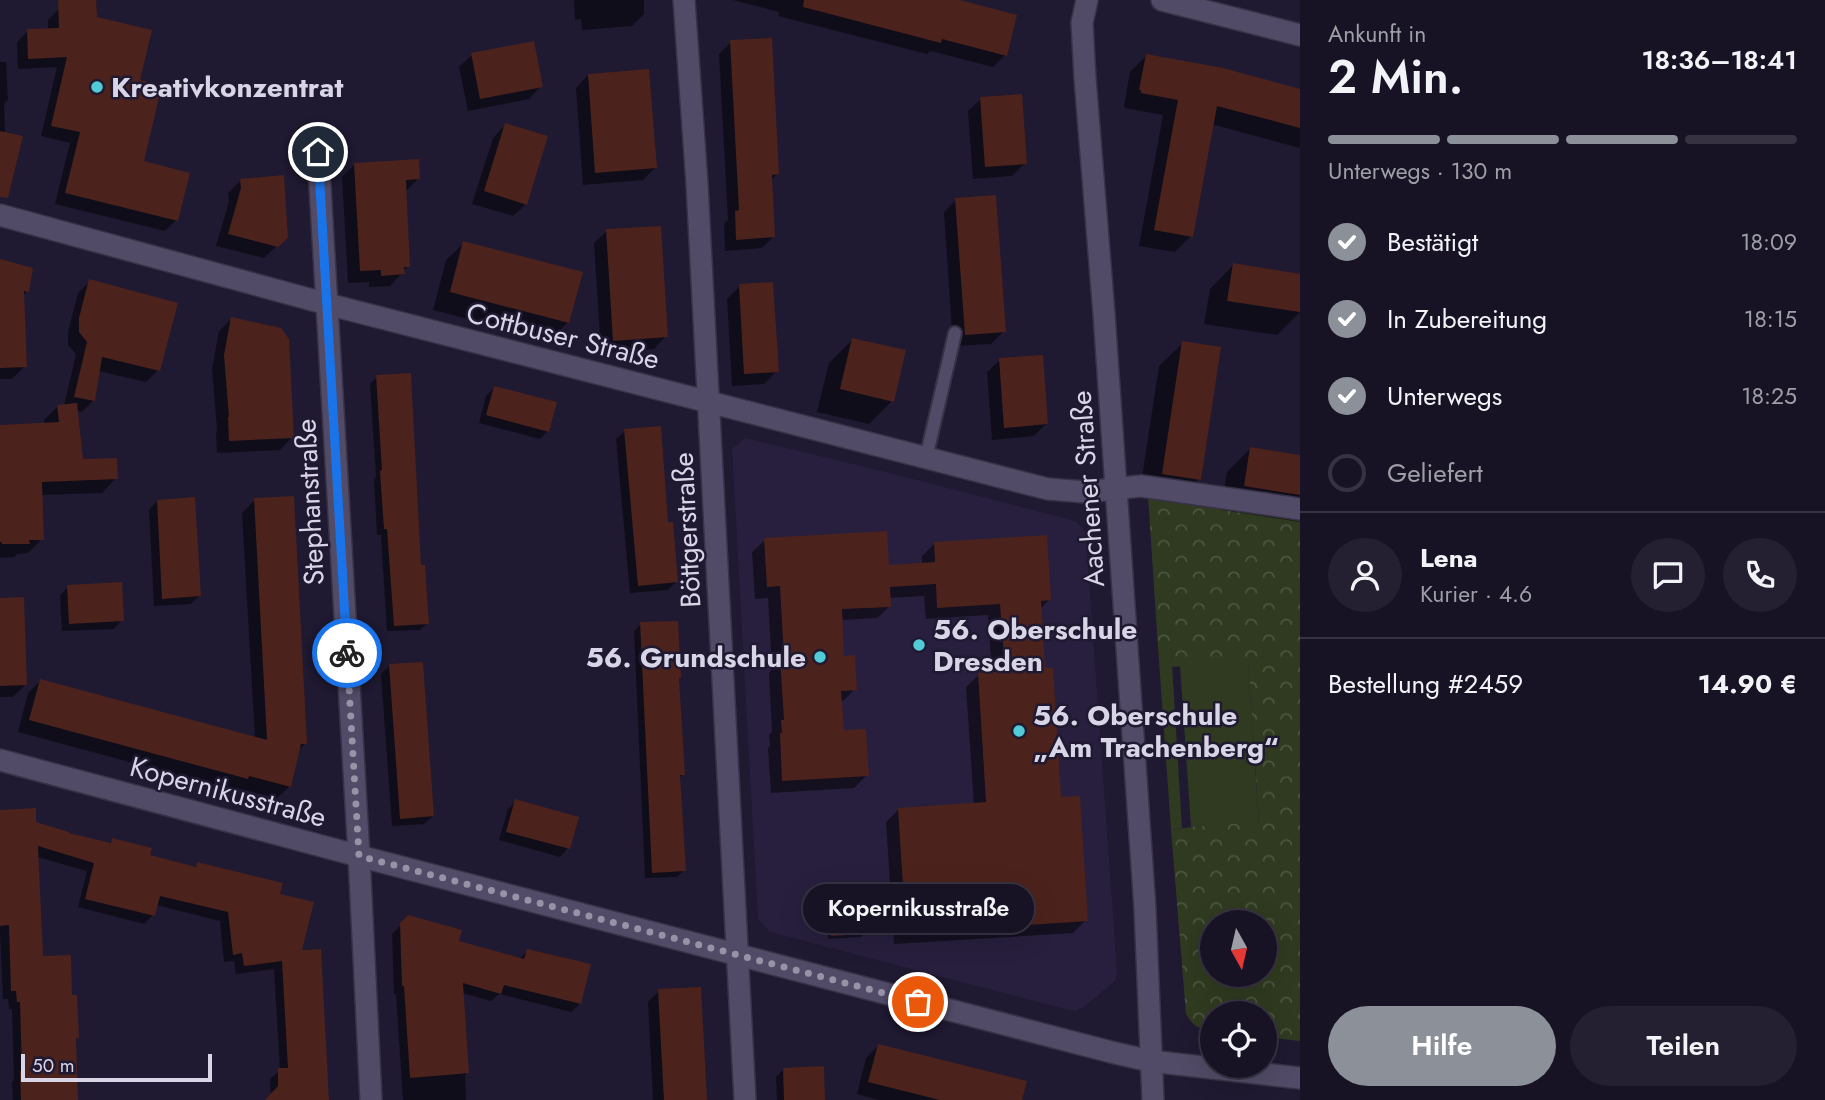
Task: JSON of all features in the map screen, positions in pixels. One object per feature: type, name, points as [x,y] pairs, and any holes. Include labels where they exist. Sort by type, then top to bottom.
[{"type":"street","name":"Böttgerstraße","points":[[684,0],[697,184],[745,1100]]},
{"type":"street","name":"Aachener Straße","points":[[1087,0],[1082,23],[1086,99],[1104,314],[1145,909],[1153,1100]]},
{"type":"street","points":[[1162,0],[1300,35]]},
{"type":"street","name":"Stephanstraße","points":[[318,152],[372,1100]]},
{"type":"street","name":"Cottbuser Straße","points":[[0,215],[327,304],[1048,489],[1086,492],[1141,486],[1300,509]]},
{"type":"street","name":"Kopernikusstraße","points":[[0,760],[1150,1061],[1300,1078]]},
{"type":"lane","points":[[926,458],[955,333]]},
{"type":"shaded area","name":"56. Oberschule Dresden","points":[[745,438],[1068,519],[1077,522],[1084,530],[1117,971],[1116,980],[1085,1006],[1076,1011],[1069,1010],[770,932],[758,919],[732,449]]},
{"type":"green space","points":[[1148,496],[1300,518],[1300,1041],[1277,1038],[1277,1001],[1200,1001],[1200,1028],[1186,1014],[1171,830],[1259,822],[1248,662],[1172,667],[1171,647],[1158,647]]},
{"type":"green space","points":[[1158,647],[1171,647],[1182,828],[1171,830]]},
{"type":"green space","points":[[1248,661],[1259,823],[1191,827],[1180,666]]},
{"type":"building","points":[[58,0],[96,0],[97,17],[152,30],[140,80],[162,85],[144,161],[190,173],[178,221],[65,193],[80,132],[51,126],[67,57],[28,59],[27,29],[59,28]]},
{"type":"building","points":[[804,0],[960,0],[1017,15],[1007,56],[942,39],[941,43],[803,7]]},
{"type":"building","points":[[772,38],[779,174],[772,175],[775,237],[736,240],[735,211],[739,210],[730,40]]},
{"type":"building","points":[[534,41],[543,87],[480,99],[471,53]]},
{"type":"building","points":[[1146,54],[1223,68],[1300,89],[1300,128],[1217,106],[1193,237],[1154,230],[1178,100],[1141,93],[1139,90]]},
{"type":"building","points":[[649,69],[657,168],[595,173],[588,74]]},
{"type":"building","points":[[1022,94],[1027,164],[985,167],[980,97]]},
{"type":"building","points":[[505,123],[548,136],[527,205],[484,191]]},
{"type":"building","points":[[0,131],[23,136],[8,198],[0,197]]},
{"type":"building","points":[[419,159],[420,179],[406,180],[410,267],[404,267],[405,274],[381,276],[381,270],[360,271],[354,163]]},
{"type":"building","points":[[284,175],[288,238],[278,247],[228,234],[241,188],[240,179]]},
{"type":"building","points":[[996,195],[1006,332],[965,335],[955,198]]},
{"type":"building","points":[[661,226],[668,337],[613,341],[606,229]]},
{"type":"building","points":[[463,241],[583,272],[569,323],[450,292]]},
{"type":"building","points":[[0,259],[33,268],[29,292],[24,291],[27,367],[0,368]]},
{"type":"building","points":[[1233,263],[1300,274],[1300,312],[1227,301]]},
{"type":"building","points":[[89,279],[178,303],[160,371],[102,357],[95,401],[74,397],[87,342],[79,332],[79,318]]},
{"type":"building","points":[[773,282],[779,372],[744,374],[739,284]]},
{"type":"building","points":[[231,317],[281,328],[289,339],[294,438],[229,441],[224,355]]},
{"type":"building","points":[[852,338],[906,350],[894,402],[840,389]]},
{"type":"building","points":[[1182,341],[1221,347],[1201,480],[1162,474]]},
{"type":"building","points":[[1043,355],[1048,424],[1004,428],[999,358]]},
{"type":"building","points":[[411,373],[421,565],[425,565],[429,624],[394,626],[387,529],[384,529],[376,375]]},
{"type":"building","points":[[494,386],[557,402],[549,432],[486,415]]},
{"type":"building","points":[[77,403],[83,459],[117,458],[118,479],[42,482],[44,540],[29,540],[30,544],[2,544],[0,425],[59,422],[57,405]]},
{"type":"building","points":[[661,426],[668,522],[673,522],[678,582],[638,586],[624,429]]},
{"type":"building","points":[[1250,447],[1300,455],[1300,495],[1244,486]]},
{"type":"building","points":[[294,496],[307,744],[301,744],[291,787],[249,776],[248,779],[29,720],[40,679],[267,740],[254,498]]},
{"type":"building","points":[[195,497],[201,596],[162,599],[157,500]]},
{"type":"building","name":"56. Oberschule „Am Trachenberg“","points":[[887,531],[889,565],[935,562],[934,542],[1047,535],[1051,600],[1041,601],[1045,668],[1053,668],[1061,797],[1080,796],[1088,921],[906,933],[898,808],[986,802],[978,673],[1005,671],[1000,604],[937,608],[936,584],[890,587],[891,607],[842,609],[844,656],[855,655],[857,690],[841,691],[844,730],[866,729],[869,776],[782,781],[780,733],[781,720],[784,720],[780,659],[784,658],[780,586],[767,587],[764,538]]},
{"type":"building","points":[[122,582],[124,621],[69,624],[67,585]]},
{"type":"building","points":[[24,597],[27,685],[0,686],[0,598]]},
{"type":"building","points":[[678,621],[685,775],[680,775],[686,871],[652,873],[640,622]]},
{"type":"building","points":[[423,662],[434,816],[400,819],[389,664]]},
{"type":"building","points":[[515,799],[579,817],[570,849],[506,832]]},
{"type":"building","points":[[36,808],[36,822],[111,843],[112,838],[152,848],[150,855],[196,867],[197,862],[283,883],[280,894],[314,902],[302,950],[321,949],[329,1100],[265,1100],[278,1086],[278,1068],[288,1068],[282,961],[244,966],[242,953],[233,955],[228,912],[160,896],[155,916],[85,899],[94,863],[38,846],[43,956],[71,955],[72,995],[77,995],[78,1100],[21,1100],[20,1002],[17,1002],[16,991],[11,991],[9,925],[0,926],[0,810]]},
{"type":"building","points":[[865,914],[866,934],[831,936],[830,915]]},
{"type":"building","points":[[408,915],[462,930],[459,941],[524,959],[527,949],[591,964],[581,1004],[504,985],[501,994],[463,983],[469,1073],[410,1078],[400,923]]},
{"type":"building","points":[[701,987],[707,1100],[664,1100],[658,989]]},
{"type":"building","points":[[878,1044],[1027,1081],[1022,1100],[940,1100],[868,1082]]},
{"type":"building","points":[[824,1066],[825,1100],[784,1100],[783,1068]]},
{"type":"way so far","points":[[347,653],[359,856],[918,1002]]},
{"type":"place","name":"Kreativkonzentrat","points":[[97,87]]},
{"type":"place","name":"56. Oberschule Dresden","points":[[919,645]]},
{"type":"place","name":"56. Grundschule","points":[[820,657]]},
{"type":"place","name":"56. Oberschule „Am Trachenberg“","points":[[1019,731]]},
{"type":"place","name":"Kopernikusstraße","points":[[918,1002]]},
{"type":"route","points":[[318,152],[347,653]]}]
